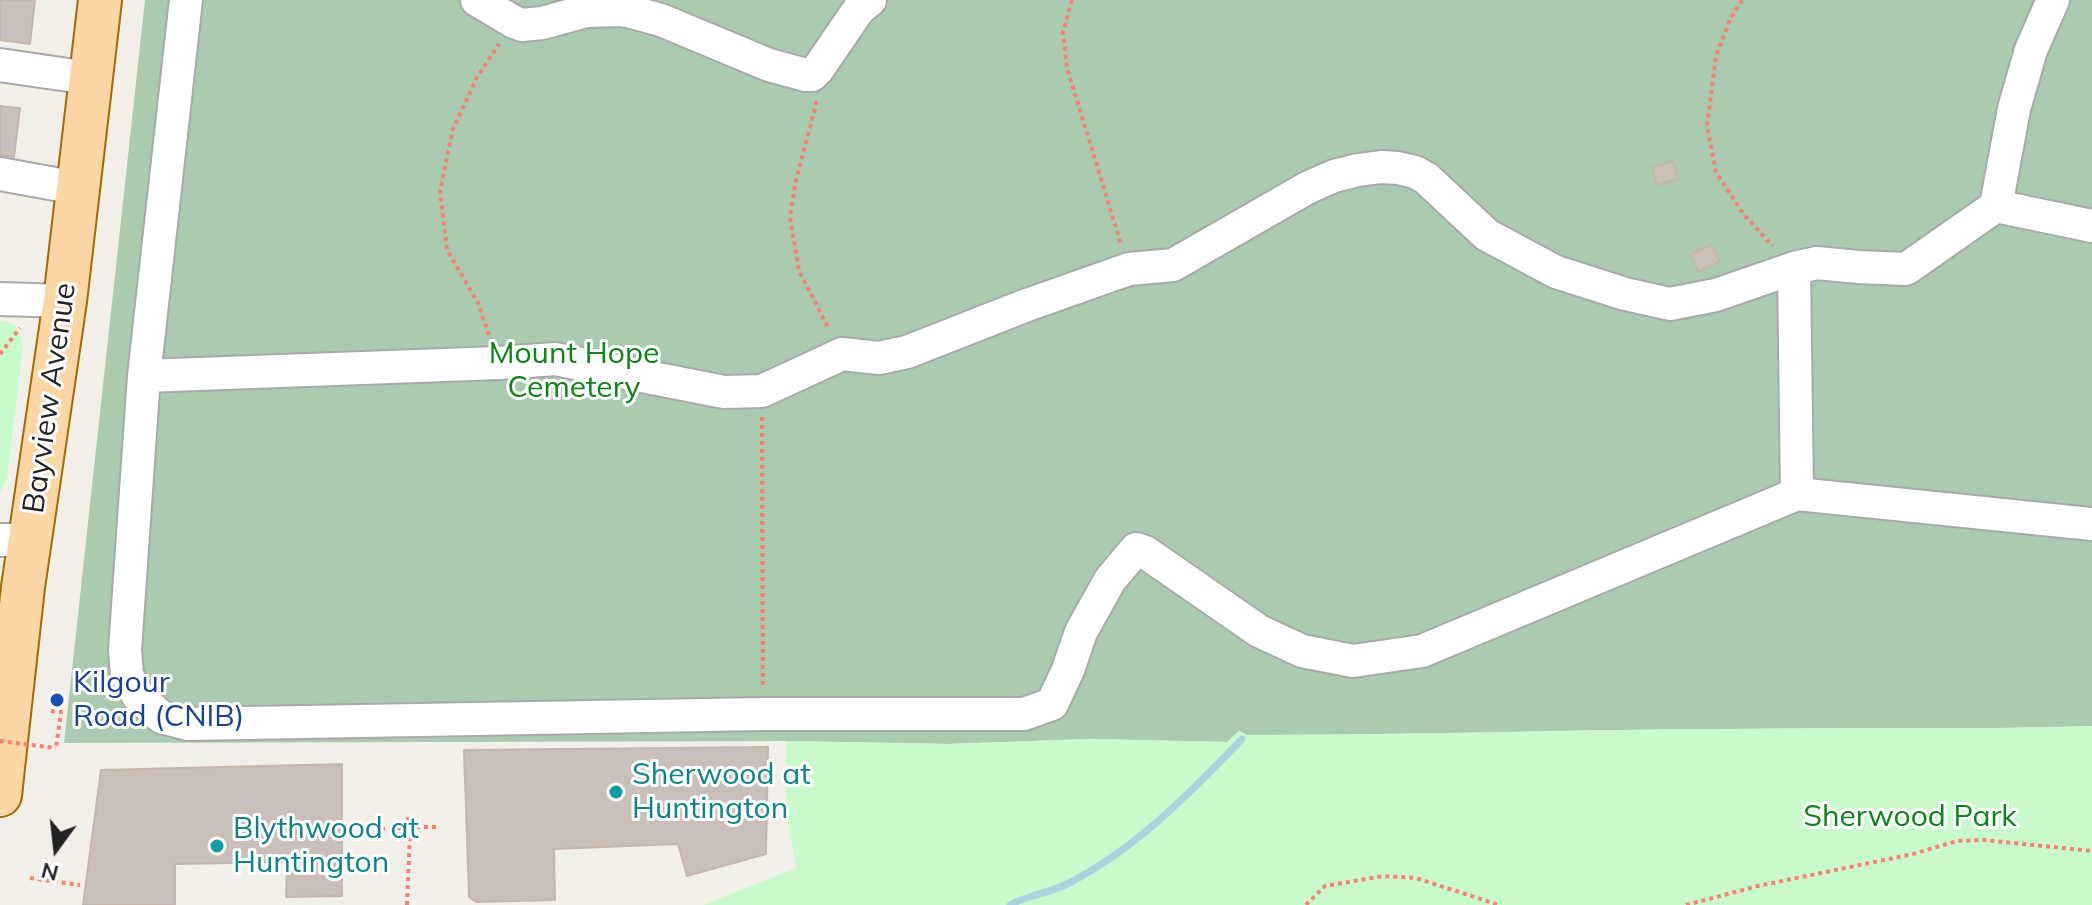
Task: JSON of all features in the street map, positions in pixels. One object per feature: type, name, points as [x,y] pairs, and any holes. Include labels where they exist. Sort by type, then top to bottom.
[{"type":"main road","name":"Bayview Avenue","points":[[0,795],[15,540],[65,301],[100,0]]},
{"type":"street","points":[[186,0],[144,376],[125,650],[127,675],[138,696],[161,717],[188,724],[763,714],[1024,714],[1052,704],[1088,619],[1110,580],[1136,549],[1145,552],[1259,631],[1302,651],[1353,661],[1422,651],[1797,494],[2092,524]]},
{"type":"street","points":[[477,0],[514,22],[532,25],[586,11],[632,12],[661,20],[801,75],[815,73],[855,15],[870,0]]},
{"type":"street","points":[[144,376],[555,359],[724,392],[762,391],[842,354],[879,358],[907,352],[1129,269],[1173,265],[1307,188],[1346,173],[1381,167],[1415,172],[1426,178],[1487,235],[1556,272],[1625,294],[1670,304],[1716,295],[1817,263],[1906,269],[1996,206],[2014,109],[2031,50],[2053,0]]},
{"type":"street","points":[[0,65],[89,78]]},
{"type":"street","points":[[0,174],[77,188]]},
{"type":"street","points":[[1996,206],[2092,226]]},
{"type":"street","points":[[1794,268],[1797,494]]},
{"type":"street","points":[[0,299],[65,301]]},
{"type":"path","points":[[1072,0],[1063,32],[1067,68],[1129,269]]},
{"type":"path","points":[[1742,0],[1731,17],[1716,56],[1707,126],[1716,172],[1744,215],[1794,268]]},
{"type":"path","points":[[499,363],[478,303],[447,250],[440,191],[453,129],[477,77],[514,22]]},
{"type":"path","points":[[810,75],[816,105],[796,180],[790,217],[799,271],[842,354]]},
{"type":"path","points":[[0,354],[20,328]]},
{"type":"path","points":[[762,391],[763,714]]},
{"type":"path","points":[[0,741],[56,748],[61,712],[51,711]]},
{"type":"path","points":[[402,828],[403,822],[409,818],[414,820],[416,827]]},
{"type":"path","points":[[416,827],[436,827]]},
{"type":"path","points":[[410,833],[416,827]]},
{"type":"path","points":[[381,829],[402,828],[410,833]]},
{"type":"path","points":[[407,905],[410,833]]},
{"type":"path","points":[[1686,905],[1758,886],[1913,854],[1957,841],[1984,840],[2092,851]]},
{"type":"path","points":[[1306,905],[1325,886],[1383,876],[1416,878],[1499,905]]},
{"type":"path","points":[[30,878],[80,885]]},
{"type":"green space","name":"Mount Hope Cemetery","points":[[145,0],[2092,0],[2092,726],[1306,735],[1247,735],[1239,731],[1227,742],[1090,739],[948,744],[786,741],[64,743]]},
{"type":"green space","points":[[0,321],[10,323],[17,329],[23,348],[7,479],[0,493]]},
{"type":"green space","name":"Sherwood Park","points":[[2092,726],[2092,905],[703,905],[796,868],[786,813],[786,741],[948,744],[1090,739],[1227,742],[1239,731],[1247,735],[1306,735]]},
{"type":"building","points":[[0,0],[35,0],[30,44],[0,40]]},
{"type":"building","points":[[0,106],[20,108],[14,157],[0,155]]},
{"type":"building","points":[[1673,161],[1678,179],[1657,185],[1652,167]]},
{"type":"building","points":[[1711,244],[1720,261],[1699,272],[1690,255]]},
{"type":"building","name":"Sherwood at Huntington","points":[[768,747],[766,854],[687,876],[678,844],[554,849],[555,900],[476,902],[469,897],[464,750]]},
{"type":"building","name":"Blythwood at Huntington","points":[[342,764],[342,896],[286,897],[287,862],[175,864],[175,905],[83,905],[101,770]]},
{"type":"waterway","points":[[1010,905],[1067,884],[1116,854],[1182,800],[1242,739]]},
{"type":"place","name":"Kilgour Road (CNIB)","points":[[57,700]]},
{"type":"place","name":"Sherwood at Huntington","points":[[616,792]]},
{"type":"place","name":"Blythwood at Huntington","points":[[217,846]]}]
